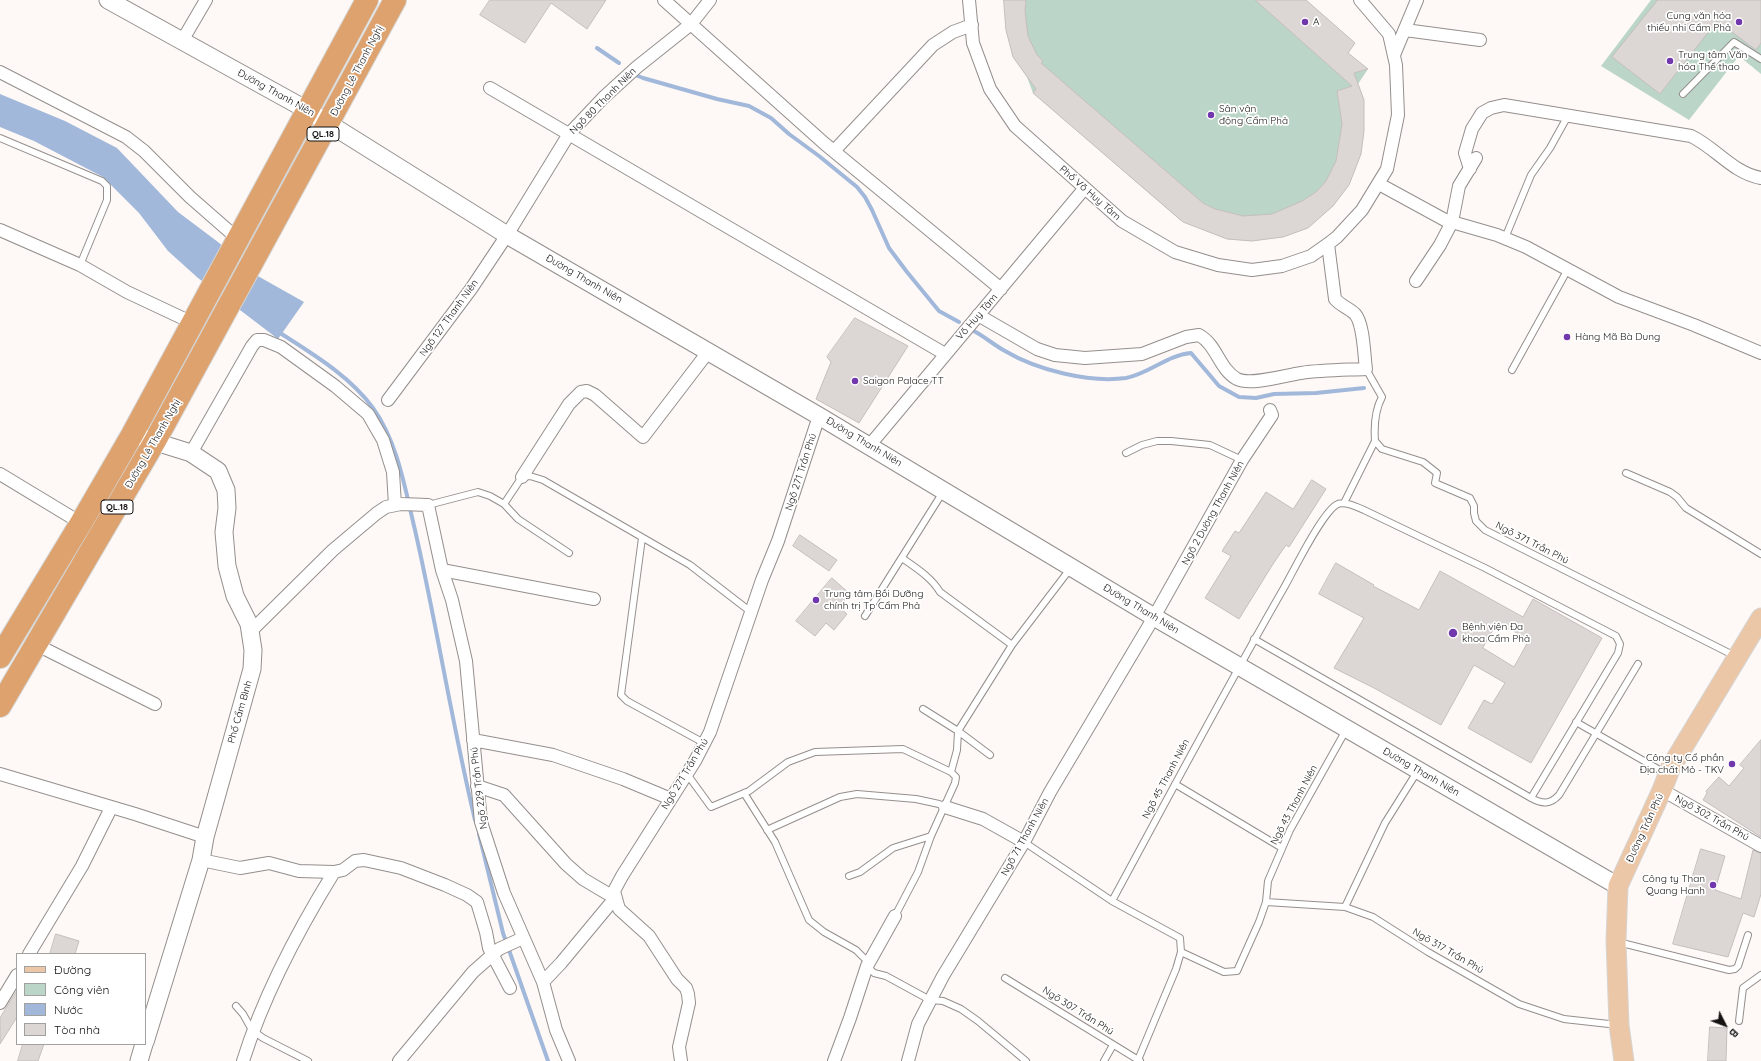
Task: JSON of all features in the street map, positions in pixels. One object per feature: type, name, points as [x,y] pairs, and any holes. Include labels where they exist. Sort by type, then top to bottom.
[{"type":"highway","name":"QL.18","points":[[0,657],[132,435],[367,0]]},
{"type":"highway","name":"Đường Lê Thanh Nghị","points":[[0,706],[155,442],[395,0]]},
{"type":"main road","name":"Đường Trần Phú","points":[[1624,1061],[1619,1025],[1616,941],[1618,886],[1671,767],[1761,618]]},
{"type":"street","name":"Đường Thanh Niên","points":[[108,0],[307,110],[507,235],[819,416],[1154,617],[1618,886]]},
{"type":"street","points":[[182,41],[206,0]]},
{"type":"street","points":[[664,0],[834,152],[1001,289]]},
{"type":"street","name":"Ngõ 80 Thanh Niên","points":[[507,235],[569,134],[603,98],[637,67],[691,24],[710,0]]},
{"type":"street","name":"Phố Võ Huy Tâm","points":[[968,1],[973,43],[990,89],[1015,126],[1084,189],[1122,221],[1175,252],[1218,265],[1252,270],[1282,266],[1310,256],[1328,244],[1337,237],[1362,210],[1387,169],[1398,115],[1396,65],[1389,34],[1360,0]]},
{"type":"street","points":[[1394,55],[1417,0]]},
{"type":"street","points":[[834,152],[932,45],[953,32],[972,25]]},
{"type":"street","points":[[1405,30],[1480,40]]},
{"type":"street","points":[[0,72],[126,137],[144,151],[190,197],[234,245]]},
{"type":"street","points":[[490,88],[945,354]]},
{"type":"street","points":[[1416,281],[1440,245],[1452,222],[1460,186],[1473,163],[1465,153],[1472,129],[1482,113],[1491,108],[1504,105],[1692,136],[1702,141],[1736,168],[1747,174],[1761,178]]},
{"type":"street","points":[[1379,184],[1445,220],[1504,238],[1526,247],[1619,297],[1694,325],[1761,353]]},
{"type":"street","name":"Võ Huy Tâm","points":[[869,446],[1084,189]]},
{"type":"street","points":[[0,230],[80,265],[127,292],[193,323]]},
{"type":"street","name":"Ngõ 127 Thanh Niên","points":[[388,400],[471,289],[507,235]]},
{"type":"street","points":[[978,315],[1037,349],[1055,355],[1085,358],[1142,354],[1186,337],[1199,335],[1211,346],[1228,371],[1239,380],[1272,379],[1302,373],[1366,369],[1360,320],[1352,311],[1339,304],[1335,299],[1328,244]]},
{"type":"street","points":[[191,452],[252,346],[257,340],[264,340],[281,347],[335,386],[368,414],[383,440],[393,472],[398,504]]},
{"type":"street","points":[[522,477],[569,404],[581,392],[587,391],[595,395],[643,438],[708,352]]},
{"type":"street","name":"Ngõ 2 Đường Thanh Niên","points":[[1154,617],[1242,460],[1272,415],[1270,410]]},
{"type":"street","name":"Ngõ 271 Trần Phú","points":[[615,898],[614,891],[622,876],[687,774],[710,732],[751,612],[778,541],[819,416]]},
{"type":"street","name":"Phố Cẩm Bình","points":[[132,435],[191,452],[218,471],[226,490],[224,532],[227,566],[235,596],[249,624],[253,650],[252,669],[205,838],[201,860],[146,1040]]},
{"type":"street","points":[[0,474],[81,523]]},
{"type":"street","points":[[250,632],[332,550],[377,513],[386,507],[398,504],[422,504]]},
{"type":"street","name":"Ngõ 229 Trần Phú","points":[[422,504],[452,600],[466,661],[481,822],[498,875],[513,942],[543,982],[556,1030],[569,1061]]},
{"type":"street","points":[[442,570],[594,599]]},
{"type":"street","name":"Ngõ 71 Thanh Niên","points":[[908,1061],[918,1024],[943,976],[1024,842],[1050,792],[1154,617]]},
{"type":"street","points":[[37,645],[155,704]]},
{"type":"street","points":[[473,740],[553,755],[623,779],[671,799]]},
{"type":"street","points":[[0,774],[205,838]]},
{"type":"street","name":"Ngõ 302 Trần Phú","points":[[1665,782],[1761,846]]},
{"type":"street","points":[[477,786],[504,795],[566,864],[583,879],[615,898],[619,909],[649,936],[677,979],[686,988],[688,994],[689,1003],[679,1048],[681,1061]]},
{"type":"street","points":[[945,807],[983,819],[1024,842]]},
{"type":"street","points":[[30,953],[82,866],[111,808]]},
{"type":"street","points":[[201,860],[240,868],[269,863],[299,871],[334,872],[343,870],[354,862],[364,860],[401,868],[467,895],[477,902],[492,954],[510,988]]},
{"type":"street","points":[[243,1061],[252,1030],[289,950],[306,918],[334,872]]},
{"type":"street","points":[[543,982],[561,963],[615,898]]},
{"type":"street","points":[[834,1061],[855,1005],[867,966],[895,916]]},
{"type":"street","points":[[399,1061],[464,983],[492,954],[513,942]]},
{"type":"street","points":[[0,1003],[16,976]]},
{"type":"street","name":"Phố Cẩm Bình","points":[[139,1061],[144,1045]]},
{"type":"lane","points":[[1683,94],[1734,42],[1761,59]]},
{"type":"lane","points":[[1504,238],[1531,175],[1550,148],[1565,121],[1571,115]]},
{"type":"lane","points":[[0,138],[102,181],[107,186],[108,200],[80,265]]},
{"type":"lane","points":[[1512,370],[1568,269]]},
{"type":"lane","points":[[1366,369],[1382,397],[1379,402],[1374,424],[1375,441],[1344,503],[1364,510],[1485,568],[1616,636],[1620,644],[1618,653],[1531,798]]},
{"type":"lane","points":[[1126,453],[1142,445],[1157,441],[1171,441],[1210,445],[1242,460]]},
{"type":"lane","name":"Ngõ 371 Trần Phú","points":[[1375,441],[1382,449],[1423,462],[1437,473],[1435,483],[1470,498],[1474,506],[1476,521],[1485,530],[1737,656]]},
{"type":"lane","points":[[1626,473],[1670,492],[1677,497],[1686,508],[1761,554]]},
{"type":"lane","points":[[504,504],[522,477],[530,476],[543,480],[690,565],[751,612]]},
{"type":"lane","points":[[866,616],[944,491]]},
{"type":"lane","points":[[422,504],[478,492],[490,496],[504,504],[518,519],[569,553]]},
{"type":"lane","name":"Ngõ 45 Thanh Niên","points":[[1112,901],[1254,639],[1329,511],[1337,504],[1344,503]]},
{"type":"lane","points":[[642,538],[621,695],[635,706],[704,743]]},
{"type":"lane","points":[[902,558],[935,584],[940,592],[1012,645]]},
{"type":"lane","points":[[951,772],[957,750],[958,731],[1012,645],[1071,567]]},
{"type":"lane","points":[[1254,639],[1531,798],[1546,804],[1553,802],[1559,795],[1638,664]]},
{"type":"lane","points":[[923,708],[958,731],[990,755]]},
{"type":"lane","points":[[1576,722],[1596,734],[1665,782]]},
{"type":"lane","name":"Ngõ 43 Thanh Niên","points":[[1181,952],[1224,972],[1237,971],[1259,922],[1266,902],[1268,882],[1290,830],[1347,729]]},
{"type":"lane","points":[[687,774],[711,807],[744,793],[788,762],[815,752],[903,749],[951,772],[956,777],[955,783],[931,836],[918,872],[895,916]]},
{"type":"lane","points":[[1345,907],[1385,823],[1418,770]]},
{"type":"lane","points":[[1175,784],[1282,848]]},
{"type":"lane","points":[[744,793],[775,842],[809,920],[824,932],[856,950],[866,960],[867,966],[874,972],[886,976],[930,1000],[943,1001],[961,1010],[978,1021],[1026,1061]]},
{"type":"lane","points":[[767,830],[840,797],[857,794],[916,799],[939,804],[945,807]]},
{"type":"lane","points":[[849,876],[860,872],[893,848],[931,836]]},
{"type":"lane","points":[[1024,842],[1112,901],[1180,938],[1181,952],[1176,969],[1139,1060]]},
{"type":"lane","name":"Ngõ 317 Trần Phú","points":[[1266,902],[1345,907],[1373,917],[1428,952],[1519,1004],[1564,1019],[1619,1025]]},
{"type":"lane","points":[[1616,941],[1729,970],[1735,969],[1738,966],[1748,935]]},
{"type":"lane","points":[[1739,1021],[1743,988],[1761,975]]},
{"type":"lane","name":"Ngõ 307 Trần Phú","points":[[1005,978],[1139,1060]]},
{"type":"lane","points":[[236,1006],[243,1014],[252,1030],[263,1038],[308,1061]]},
{"type":"lane","points":[[1104,1061],[1113,1045]]},
{"type":"green space","name":"Sân vận động Cẩm Phả","points":[[1004,0],[1306,0],[1355,43],[1348,53],[1368,69],[1358,84],[1364,100],[1364,131],[1361,154],[1349,185],[1333,206],[1308,228],[1283,237],[1252,241],[1227,239],[1180,220],[1033,93],[1027,77],[1013,57],[1006,30]]},
{"type":"green space","name":"Trung tâm Văn hóa Thể thao","points":[[1651,0],[1761,0],[1761,74],[1739,56],[1689,120],[1601,66]]},
{"type":"water","points":[[0,94],[65,121],[117,148],[178,212],[218,242],[256,275],[304,302],[278,339],[198,278],[168,251],[139,213],[103,177],[34,141],[0,127]]},
{"type":"building","points":[[490,0],[606,0],[587,29],[551,3],[525,43],[480,15]]},
{"type":"building","points":[[1004,0],[1026,0],[1025,11],[1028,36],[1037,55],[1043,61],[1041,63],[1203,203],[1215,209],[1243,216],[1272,214],[1302,201],[1316,192],[1326,181],[1336,161],[1342,124],[1337,91],[1352,86],[1255,0],[1306,0],[1355,43],[1348,53],[1368,69],[1354,73],[1364,100],[1364,131],[1361,154],[1349,185],[1333,206],[1308,228],[1283,237],[1252,241],[1227,239],[1183,222],[1033,93],[1036,89],[1013,57],[1006,30]]},
{"type":"building","points":[[1658,0],[1761,0],[1761,43],[1756,50],[1717,21],[1660,94],[1612,57]]},
{"type":"building","name":"Saigon Palace TT","points":[[855,318],[908,346],[859,423],[816,399],[831,362],[827,357]]},
{"type":"building","points":[[1312,480],[1326,489],[1289,547],[1286,545],[1273,564],[1239,619],[1205,598],[1231,556],[1222,551],[1235,531],[1239,533],[1266,492],[1293,509]]},
{"type":"building","points":[[800,535],[837,560],[829,571],[793,546]]},
{"type":"building","points":[[1336,563],[1374,585],[1373,586],[1419,610],[1440,571],[1523,617],[1533,599],[1602,638],[1531,763],[1468,728],[1484,700],[1492,704],[1505,683],[1474,665],[1441,725],[1334,668],[1364,618],[1319,594]],"holes":[[[1498,622],[1529,640],[1514,667],[1483,648]]]},
{"type":"building","points":[[832,578],[850,594],[839,607],[847,614],[834,630],[826,623],[815,636],[796,621]]},
{"type":"building","points":[[1761,740],[1761,837],[1703,800],[1707,793],[1706,791],[1719,777],[1729,786],[1744,768],[1740,765]]},
{"type":"building","points":[[1701,849],[1725,856],[1715,890],[1741,899],[1753,850],[1761,853],[1761,894],[1754,917],[1743,913],[1728,957],[1673,944]]},
{"type":"building","points":[[56,934],[79,941],[75,953],[50,953]]},
{"type":"building","points":[[16,993],[16,1019],[0,1044],[0,1018]]},
{"type":"building","points":[[1710,1027],[1727,1028],[1726,1061],[1708,1061]]},
{"type":"building","points":[[23,1045],[44,1045],[38,1061],[18,1061]]},
{"type":"waterway","points":[[597,48],[619,63]]},
{"type":"waterway","points":[[633,74],[717,99],[749,106],[771,118],[789,134],[857,187],[865,197],[872,210],[889,248],[907,272],[939,311],[959,322]]},
{"type":"waterway","points":[[277,331],[329,365],[353,385],[373,408],[389,436],[400,467],[415,530],[475,820]]},
{"type":"waterway","points":[[974,331],[1001,349],[1018,358],[1064,374],[1080,377],[1096,379],[1126,378],[1142,373],[1174,357],[1191,353],[1219,386],[1239,397],[1256,398],[1274,394],[1316,393],[1364,388]]},
{"type":"waterway","points":[[479,834],[503,933],[548,1061]]},
{"type":"place","name":"A","points":[[1305,22]]},
{"type":"place","name":"Cung văn hóa thiếu nhi Cẩm Phả","points":[[1739,22]]},
{"type":"place","name":"Trung tâm Văn hóa Thể thao","points":[[1670,61]]},
{"type":"place","name":"Sân vận động Cẩm Phả","points":[[1211,115]]},
{"type":"place","name":"Hàng Mã Bà Dung","points":[[1567,337]]},
{"type":"place","name":"Saigon Palace TT","points":[[855,381]]},
{"type":"place","name":"Trung tâm Bồi Dưỡng chính trị Tp Cẩm Phả","points":[[816,600]]},
{"type":"place","name":"Bệnh viện Đa khoa Cẩm Phả","points":[[1453,633]]},
{"type":"place","name":"Công ty Cổ phần Địa chất Mỏ - TKV","points":[[1732,764]]},
{"type":"place","name":"Công ty Than Quang Hanh","points":[[1713,885]]}]
